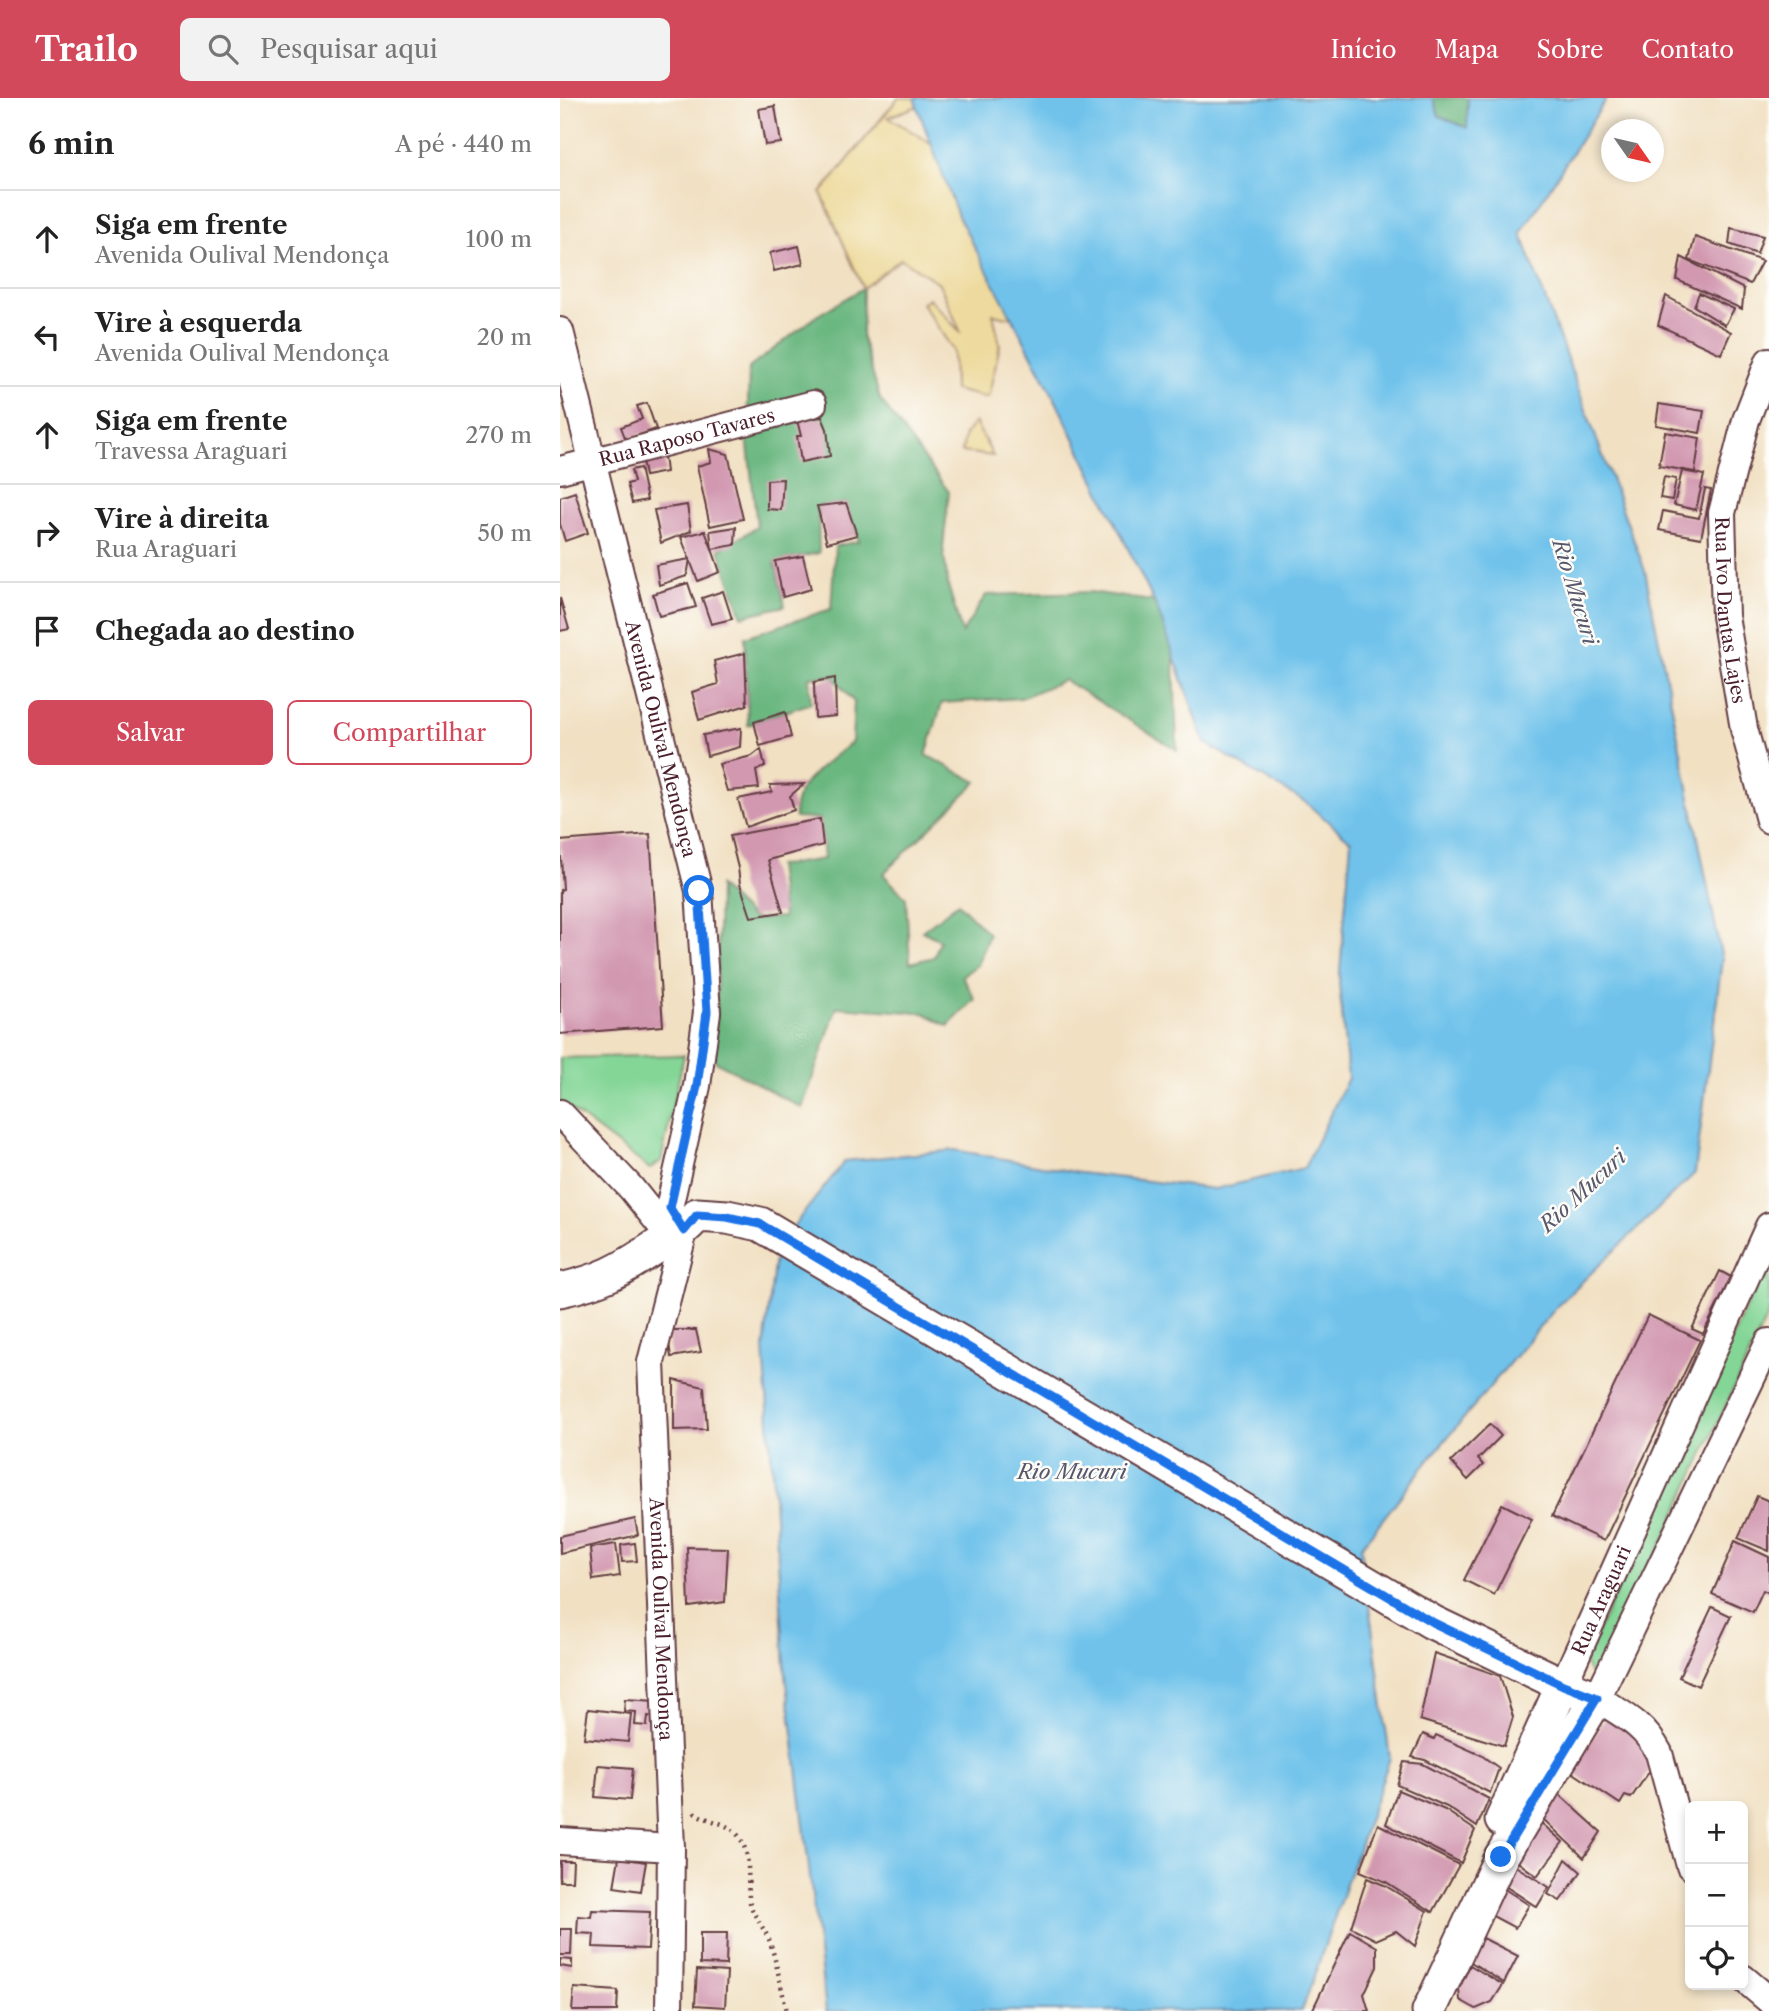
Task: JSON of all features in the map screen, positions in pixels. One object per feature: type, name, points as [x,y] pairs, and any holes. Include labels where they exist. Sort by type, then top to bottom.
[{"type":"street","name":"Avenida Oulival Mendonça","points":[[560,331],[699,891],[707,1012],[697,1086],[670,1208],[677,1234],[651,1362],[671,1848],[669,2011]]},
{"type":"street","name":"Rua Ivo Dantas Lajes","points":[[1769,361],[1746,420],[1722,513],[1725,616],[1744,729],[1769,820]]},
{"type":"street","name":"Rua Raposo Tavares","points":[[560,470],[813,404]]},
{"type":"street","points":[[560,1112],[677,1234]]},
{"type":"street","points":[[560,1290],[587,1284],[618,1272],[677,1234],[697,1215],[727,1217],[760,1224],[1432,1622],[1563,1685],[1597,1698],[1636,1723],[1651,1737],[1659,1753],[1689,1864]]},
{"type":"street","name":"Rua Araguari","points":[[1413,2011],[1429,1969],[1513,1798],[1769,1226]]},
{"type":"street","name":"Rua Araguari","points":[[1429,2011],[1501,1857],[1597,1698],[1769,1342]]},
{"type":"street","points":[[560,1841],[671,1848]]},
{"type":"street","points":[[1748,1982],[1769,2000]]},
{"type":"path","points":[[689,1808],[700,1816],[729,1827],[739,1836],[749,1866],[751,1905],[769,1939],[787,2011]]},
{"type":"green space","points":[[1433,98],[1468,98],[1467,128],[1439,116]]},
{"type":"green space","points":[[863,288],[862,337],[880,399],[949,492],[943,548],[948,585],[962,633],[986,595],[1091,592],[1172,604],[1177,750],[1064,680],[1021,698],[942,703],[926,755],[977,782],[883,874],[906,898],[910,963],[934,957],[940,940],[922,931],[958,903],[989,934],[977,965],[962,976],[975,999],[948,1026],[924,1013],[837,1007],[802,1108],[715,1061],[719,886],[753,919],[783,917],[777,866],[824,859],[820,819],[795,818],[795,806],[805,784],[813,775],[852,742],[854,702],[832,676],[809,677],[811,703],[748,725],[745,637],[831,609],[835,546],[859,541],[846,503],[818,506],[819,553],[775,562],[785,606],[742,616],[719,550],[757,527],[747,436],[749,368],[818,315]]},
{"type":"green space","points":[[684,1055],[661,1161],[650,1169],[560,1101],[560,1058]]},
{"type":"green space","points":[[1769,1257],[1769,1312],[1603,1672],[1595,1675],[1589,1673],[1584,1662]]},
{"type":"sand","points":[[898,98],[939,98],[888,117],[1019,197],[1076,330],[993,314],[1000,345],[988,398],[954,390],[953,350],[922,303],[929,298],[961,333],[939,283],[901,259],[863,288],[821,193]]},
{"type":"sand","points":[[975,422],[993,456],[962,452],[965,435]]},
{"type":"water","name":"Rio Mucuri","points":[[914,98],[1433,98],[1439,116],[1467,128],[1468,98],[1607,98],[1521,233],[1645,571],[1722,959],[1695,1173],[1559,1304],[1432,1456],[1361,1547],[1390,1758],[1302,2011],[826,2011],[785,1667],[764,1348],[776,1248],[845,1161],[955,1150],[1080,1173],[1215,1189],[1304,1168],[1348,1078],[1339,983],[1351,841],[1305,802],[1205,743],[1157,608],[1054,397],[958,216]]},
{"type":"building","points":[[775,106],[781,143],[765,145],[759,109]]},
{"type":"building","points":[[1731,228],[1763,236],[1757,254],[1729,244]]},
{"type":"building","points":[[1695,237],[1762,261],[1750,284],[1689,260]]},
{"type":"building","points":[[799,246],[803,264],[774,271],[770,253]]},
{"type":"building","points":[[1681,257],[1744,289],[1742,309],[1677,280]]},
{"type":"building","points":[[1699,293],[1734,309],[1725,325],[1694,306]]},
{"type":"building","points":[[1666,296],[1731,332],[1721,354],[1658,325]]},
{"type":"building","points":[[647,403],[656,429],[626,440],[621,427],[642,419],[637,406]]},
{"type":"building","points":[[1659,404],[1704,411],[1700,433],[1656,425]]},
{"type":"building","points":[[822,417],[827,429],[830,456],[801,462],[797,436],[801,436],[797,420]]},
{"type":"building","points":[[1665,432],[1700,438],[1695,472],[1659,466]]},
{"type":"building","points":[[709,449],[728,454],[743,519],[710,526],[697,466],[711,462]]},
{"type":"building","points":[[664,456],[666,472],[645,476],[642,460]]},
{"type":"building","points":[[640,468],[647,500],[632,503],[627,484],[634,482],[631,470]]},
{"type":"building","points":[[1682,471],[1704,475],[1696,510],[1674,505]]},
{"type":"building","points":[[1664,477],[1676,479],[1672,500],[1660,498]]},
{"type":"building","points":[[783,479],[781,510],[767,509],[767,480]]},
{"type":"building","points":[[1705,489],[1711,490],[1701,538],[1659,530],[1663,511],[1699,518]]},
{"type":"building","points":[[575,492],[588,533],[565,541],[560,524],[560,497]]},
{"type":"building","points":[[846,503],[857,535],[827,543],[817,506]]},
{"type":"building","points":[[687,505],[691,531],[661,543],[654,510]]},
{"type":"building","points":[[736,527],[735,545],[712,549],[710,531]]},
{"type":"building","points":[[705,531],[720,572],[698,581],[681,537]]},
{"type":"building","points":[[803,556],[811,589],[783,597],[775,561]]},
{"type":"building","points":[[690,559],[687,576],[659,585],[656,565]]},
{"type":"building","points":[[688,583],[696,607],[659,616],[653,594]]},
{"type":"building","points":[[723,591],[732,619],[711,624],[702,598]]},
{"type":"building","points":[[560,598],[569,629],[560,631]]},
{"type":"building","points":[[745,653],[747,705],[699,720],[692,692],[718,684],[714,661]]},
{"type":"building","points":[[835,678],[836,716],[815,718],[814,682]]},
{"type":"building","points":[[785,712],[791,737],[760,746],[754,722]]},
{"type":"building","points":[[741,728],[740,747],[707,756],[703,735]]},
{"type":"building","points":[[761,749],[765,766],[756,771],[759,788],[727,791],[719,764],[752,756]]},
{"type":"building","points":[[804,784],[790,796],[794,810],[746,827],[738,799],[772,792],[770,785]]},
{"type":"building","points":[[820,819],[823,845],[768,860],[783,912],[751,917],[740,884],[730,836]]},
{"type":"building","points":[[650,834],[663,1026],[560,1034],[560,890],[563,889],[560,841]]},
{"type":"building","points":[[1720,1271],[1731,1277],[1703,1334],[1692,1329]]},
{"type":"building","points":[[1648,1315],[1700,1340],[1604,1541],[1552,1516]]},
{"type":"building","points":[[667,1330],[696,1330],[701,1352],[671,1357]]},
{"type":"building","points":[[674,1380],[704,1387],[707,1429],[674,1430]]},
{"type":"building","points":[[1490,1424],[1501,1436],[1478,1459],[1483,1465],[1468,1480],[1451,1462]]},
{"type":"building","points":[[1757,1496],[1769,1501],[1769,1551],[1738,1538]]},
{"type":"building","points":[[1502,1504],[1532,1519],[1494,1595],[1464,1580]]},
{"type":"building","points":[[635,1519],[638,1535],[560,1553],[560,1536]]},
{"type":"building","points":[[1735,1541],[1769,1557],[1769,1593],[1763,1590],[1753,1612],[1712,1594]]},
{"type":"building","points":[[635,1543],[637,1561],[622,1562],[621,1545]]},
{"type":"building","points":[[616,1544],[620,1576],[593,1580],[590,1548]]},
{"type":"building","points":[[687,1547],[728,1548],[725,1602],[689,1607]]},
{"type":"building","points":[[1712,1607],[1731,1616],[1698,1686],[1679,1677]]},
{"type":"building","points":[[1434,1653],[1500,1676],[1513,1717],[1504,1746],[1420,1720]]},
{"type":"building","points":[[625,1699],[655,1701],[653,1717],[648,1716],[647,1726],[635,1725],[636,1712],[624,1711]]},
{"type":"building","points":[[588,1709],[631,1714],[628,1742],[584,1738]]},
{"type":"building","points":[[1610,1710],[1640,1739],[1651,1769],[1631,1798],[1625,1796],[1620,1804],[1572,1772]]},
{"type":"building","points":[[1423,1734],[1434,1739],[1436,1735],[1481,1755],[1499,1768],[1490,1793],[1425,1760],[1412,1757]]},
{"type":"building","points":[[1404,1762],[1423,1764],[1489,1799],[1477,1827],[1447,1807],[1397,1785]]},
{"type":"building","points":[[598,1765],[633,1768],[630,1800],[595,1797]]},
{"type":"building","points":[[1398,1790],[1445,1810],[1475,1830],[1461,1863],[1386,1824]]},
{"type":"building","points":[[1559,1794],[1601,1832],[1584,1858],[1541,1817]]},
{"type":"building","points":[[1539,1821],[1563,1842],[1537,1876],[1515,1860]]},
{"type":"building","points":[[1378,1824],[1459,1865],[1433,1912],[1386,1882],[1360,1871]]},
{"type":"building","points":[[619,1858],[646,1862],[641,1891],[614,1887]]},
{"type":"building","points":[[1566,1859],[1581,1872],[1560,1901],[1548,1894]]},
{"type":"building","points":[[560,1861],[573,1861],[572,1881],[560,1881]]},
{"type":"building","points":[[1512,1864],[1549,1887],[1537,1907],[1499,1882]]},
{"type":"building","points":[[1367,1878],[1427,1911],[1415,1946],[1396,1931],[1376,1940],[1351,1927]]},
{"type":"building","points":[[1500,1886],[1529,1905],[1515,1928],[1487,1913]]},
{"type":"building","points":[[592,1910],[650,1912],[648,1949],[593,1947],[594,1934],[577,1933],[578,1916],[591,1917]]},
{"type":"building","points":[[560,1929],[572,1929],[571,1955],[560,1955]]},
{"type":"building","points":[[1350,1931],[1377,1947],[1377,1967],[1364,1994],[1369,2011],[1312,2011]]},
{"type":"building","points":[[700,1933],[727,1933],[726,1965],[700,1964]]},
{"type":"building","points":[[1475,1934],[1518,1956],[1504,1983],[1463,1957]]},
{"type":"building","points":[[560,1959],[572,1960],[572,1968],[560,1966]]},
{"type":"building","points":[[1470,1965],[1503,1985],[1492,2002],[1476,2009],[1460,2000],[1459,1989]]},
{"type":"building","points":[[697,1970],[727,1972],[725,2007],[695,2005]]},
{"type":"building","points":[[574,1988],[618,1991],[617,2011],[572,2011]]},
{"type":"route","points":[[699,891],[707,1012],[697,1086],[670,1208],[684,1231],[697,1215],[727,1217],[760,1224],[1432,1622],[1563,1685],[1597,1698],[1501,1857]]}]
